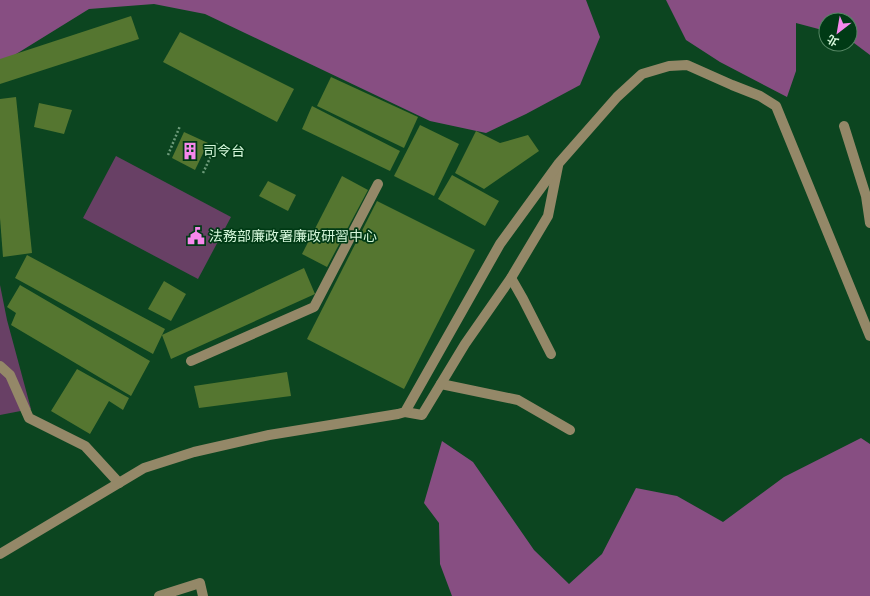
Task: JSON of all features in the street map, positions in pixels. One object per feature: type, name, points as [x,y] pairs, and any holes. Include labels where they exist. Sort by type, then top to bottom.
[{"type":"street","points":[[405,412],[500,244],[559,163],[617,97],[642,74],[669,66],[687,65],[760,96],[776,106],[870,336]]},
{"type":"street","points":[[844,126],[866,196],[870,223]]},
{"type":"street","points":[[0,554],[144,468],[194,452],[269,435],[405,412],[422,415],[465,344],[511,278],[548,216],[559,163]]},
{"type":"street","points":[[191,362],[314,307],[378,184]]},
{"type":"street","points":[[511,278],[551,354]]},
{"type":"street","points":[[0,366],[10,375],[29,418],[85,446],[119,483]]},
{"type":"street","points":[[441,384],[518,400],[570,430]]},
{"type":"street","points":[[159,596],[200,583],[202,596]]},
{"type":"path","points":[[168,155],[180,126]]},
{"type":"path","points":[[203,173],[217,143]]},
{"type":"shaded area","points":[[0,0],[586,0],[600,37],[580,85],[526,114],[486,133],[430,121],[205,14],[154,4],[89,9],[0,64]]},
{"type":"shaded area","points":[[666,0],[870,0],[870,55],[858,46],[858,12],[818,12],[818,29],[796,23],[796,71],[787,97],[720,62],[686,40]]},
{"type":"shaded area","points":[[116,156],[231,217],[198,279],[83,218]]},
{"type":"shaded area","points":[[0,285],[7,320],[31,409],[0,415]]},
{"type":"shaded area","points":[[861,438],[870,444],[870,596],[452,596],[440,564],[439,523],[424,503],[442,441],[473,462],[534,550],[569,584],[602,554],[636,488],[677,496],[723,522],[784,477]]},
{"type":"building","points":[[131,16],[139,39],[0,84],[0,59]]},
{"type":"building","points":[[180,32],[294,89],[277,122],[163,62]]},
{"type":"building","points":[[331,77],[418,117],[404,148],[317,106]]},
{"type":"building","points":[[16,97],[32,253],[3,257],[0,218],[0,99]]},
{"type":"building","points":[[39,103],[72,110],[64,134],[34,127]]},
{"type":"building","points":[[312,106],[400,151],[390,171],[302,129]]},
{"type":"building","points":[[420,125],[459,144],[434,196],[394,176]]},
{"type":"building","points":[[476,131],[500,143],[528,135],[539,151],[484,189],[455,173]]},
{"type":"building","name":"司令台","points":[[184,132],[208,143],[195,170],[172,158]]},
{"type":"building","points":[[452,175],[499,201],[485,226],[438,199]]},
{"type":"building","points":[[342,176],[368,190],[327,267],[302,254]]},
{"type":"building","points":[[268,181],[296,195],[288,211],[259,196]]},
{"type":"building","points":[[377,201],[475,250],[404,389],[307,339]]},
{"type":"building","points":[[27,255],[165,329],[153,354],[15,278]]},
{"type":"building","points":[[304,268],[315,294],[171,359],[162,335]]},
{"type":"building","points":[[164,281],[186,294],[171,321],[148,309]]},
{"type":"building","points":[[20,285],[150,361],[131,396],[11,325],[16,313],[7,307]]},
{"type":"building","points":[[77,369],[129,398],[123,410],[109,401],[90,434],[51,411]]},
{"type":"building","points":[[287,372],[291,396],[199,408],[194,386]]},
{"type":"place","name":"司令台","points":[[190,151]]},
{"type":"place","name":"法務部廉政署廉政研習中心","points":[[196,236]]}]
